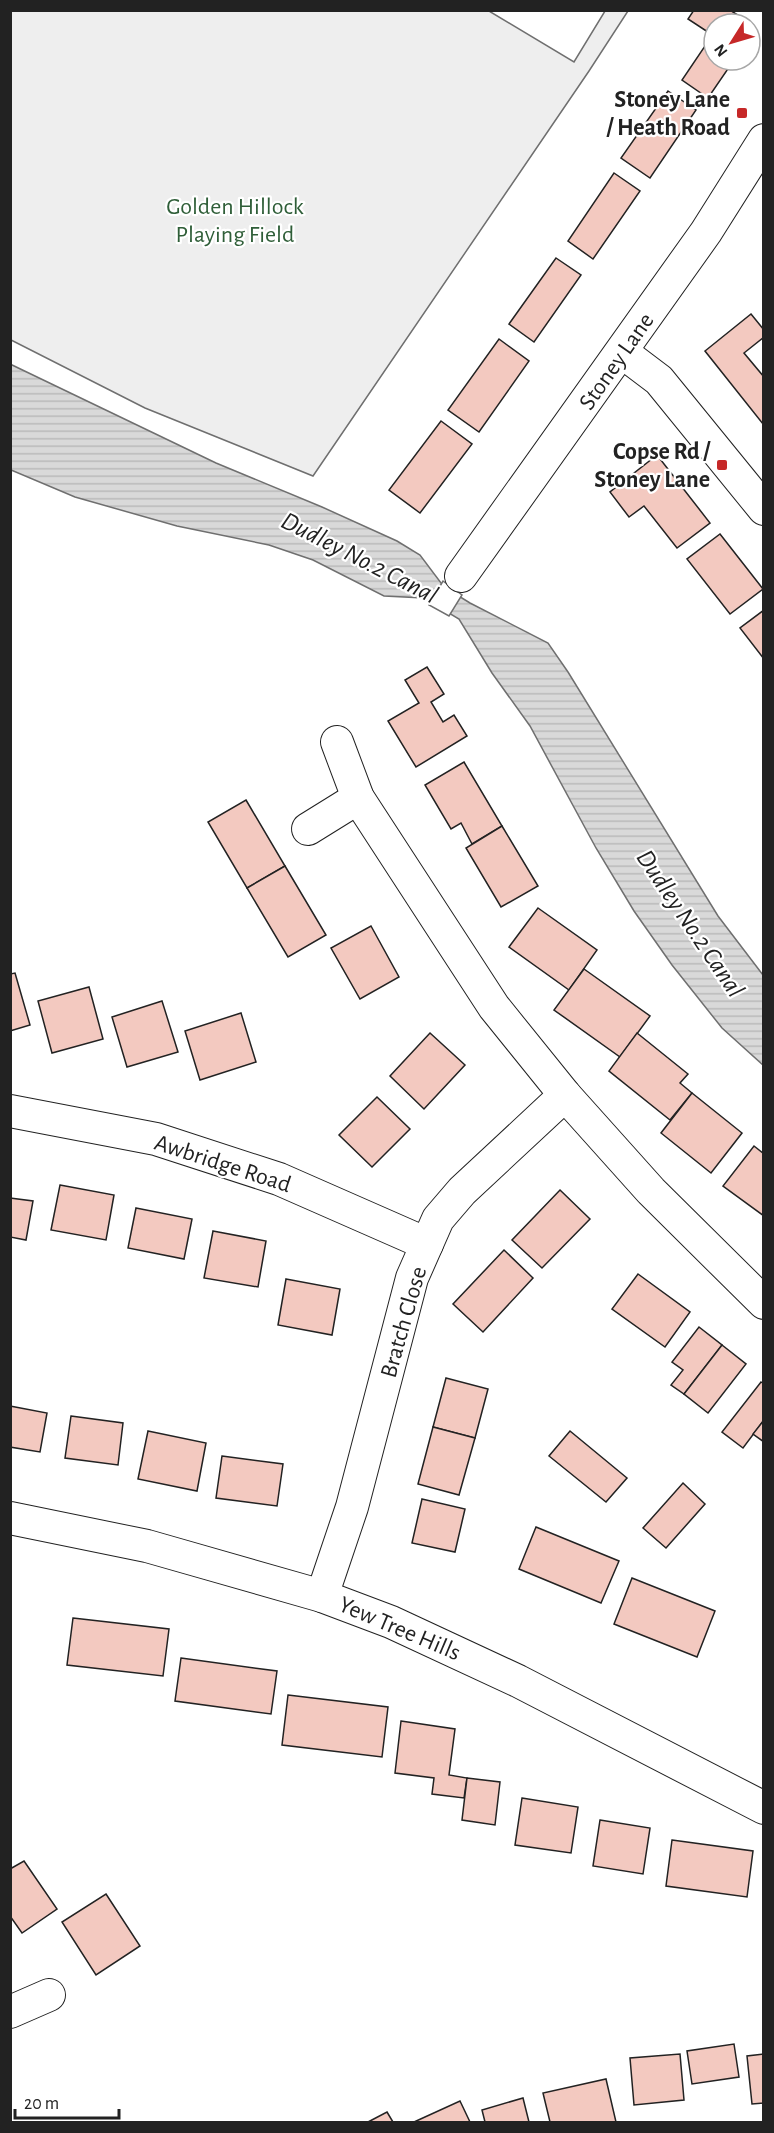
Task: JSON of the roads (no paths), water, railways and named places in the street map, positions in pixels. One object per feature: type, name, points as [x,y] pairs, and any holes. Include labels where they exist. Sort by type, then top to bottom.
[{"type":"street","name":"Stoney Lane","points":[[461,576],[706,232],[764,140]]},
{"type":"street","points":[[622,352],[658,380],[764,509]]},
{"type":"street","points":[[337,742],[358,798],[494,1007],[565,1095],[651,1191],[764,1302]]},
{"type":"street","points":[[309,829],[358,798]]},
{"type":"street","name":"Bratch Close","points":[[322,1596],[352,1507],[412,1278],[438,1219],[462,1191],[565,1095]]},
{"type":"street","name":"Awbridge Road","points":[[10,1111],[145,1137],[179,1146],[279,1179],[427,1244]]},
{"type":"street","name":"Yew Tree Hills","points":[[10,1518],[147,1546],[322,1596],[402,1627],[497,1671],[764,1808]]},
{"type":"street","points":[[10,2012],[49,1995]]},
{"type":"water","name":"Dudley No.2 Canal","points":[[10,364],[216,463],[397,541],[420,555],[444,587],[548,643],[718,916],[763,975],[763,1065],[722,1028],[672,965],[634,911],[596,848],[530,726],[492,673],[459,619],[424,598],[384,596],[313,560],[269,545],[177,526],[75,497],[11,470]]},
{"type":"place","name":"Stoney Lane / Heath Road","points":[[742,113]]},
{"type":"place","name":"Copse Rd / Stoney Lane","points":[[722,465]]},
{"type":"park label","name":"Golden Hillock Playing Field","points":[[235,220]]}]
